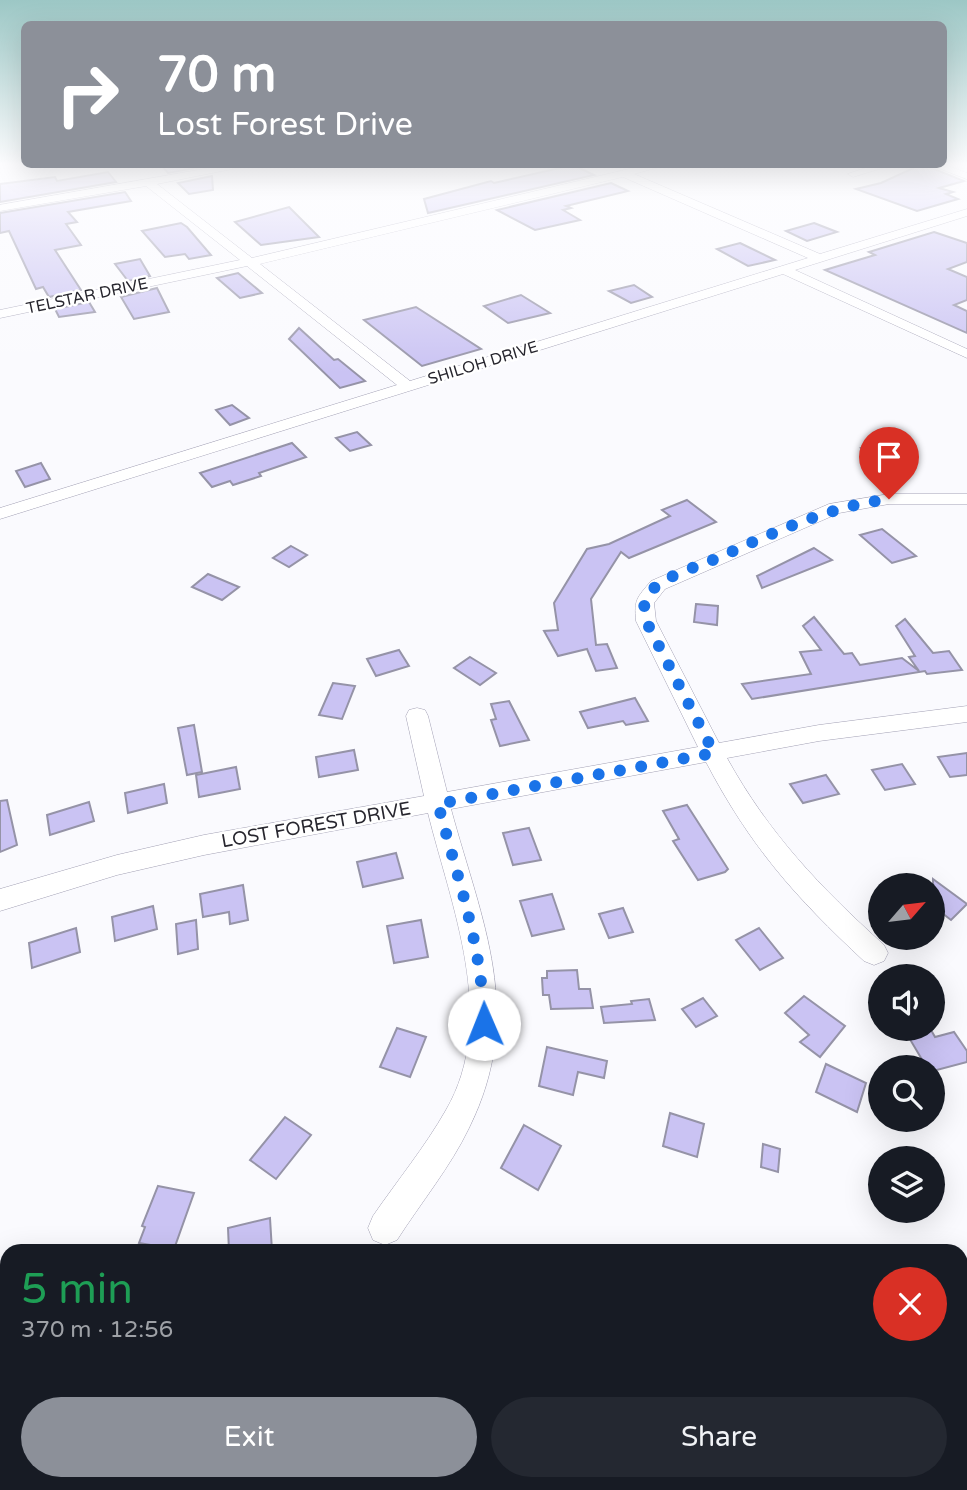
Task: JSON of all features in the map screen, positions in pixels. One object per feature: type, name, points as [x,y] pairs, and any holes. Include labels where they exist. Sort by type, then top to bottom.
[{"type":"street","points":[[212,234],[407,386]]},
{"type":"street","name":"TELSTAR DRIVE","points":[[0,314],[370,234]]},
{"type":"street","points":[[762,234],[819,258]]},
{"type":"street","name":"SHILOH DRIVE","points":[[0,514],[898,234]]},
{"type":"street","points":[[783,269],[967,354]]},
{"type":"street","points":[[874,953],[817,900],[775,852],[748,814],[646,621],[645,602],[649,593],[658,585],[835,508],[889,499],[967,499]]},
{"type":"street","name":"LOST FOREST DRIVE","points":[[0,900],[117,865],[204,845],[818,733],[967,714]]},
{"type":"street","points":[[384,1228],[457,1121],[467,1102],[479,1063],[484,1024],[483,987],[471,930],[417,716]]},
{"type":"building","points":[[10,234],[73,234],[81,245],[55,250],[81,290],[49,297],[43,287],[36,289]]},
{"type":"building","points":[[144,234],[193,234],[211,255],[189,259],[185,254],[165,257]]},
{"type":"building","points":[[248,234],[316,234],[319,237],[261,245]]},
{"type":"building","points":[[791,234],[832,234],[807,241]]},
{"type":"building","points":[[929,234],[939,234],[967,243],[967,262],[948,269],[967,277],[967,300],[954,305],[967,311],[967,333],[825,270],[875,255],[869,252]]},
{"type":"building","points":[[740,243],[775,260],[748,266],[717,249]]},
{"type":"building","points":[[140,259],[150,276],[128,281],[115,264]]},
{"type":"building","points":[[238,273],[262,293],[240,298],[217,278]]},
{"type":"building","points":[[634,285],[652,297],[631,303],[609,291]]},
{"type":"building","points":[[157,288],[169,312],[134,319],[121,297]]},
{"type":"building","points":[[521,295],[550,313],[508,323],[484,306]]},
{"type":"building","points":[[89,302],[95,312],[59,317],[55,309]]},
{"type":"building","points":[[416,307],[481,349],[422,366],[364,320]]},
{"type":"building","points":[[299,328],[334,360],[338,359],[365,381],[340,388],[289,339]]},
{"type":"building","points":[[232,405],[249,418],[230,425],[216,410]]},
{"type":"building","points":[[357,432],[371,445],[350,451],[336,438]]},
{"type":"building","points":[[292,443],[306,457],[259,473],[261,476],[233,485],[230,481],[212,487],[200,473]]},
{"type":"building","points":[[882,443],[902,471],[882,472],[861,448]]},
{"type":"building","points":[[41,463],[50,479],[25,487],[16,471]]},
{"type":"building","points":[[687,500],[716,522],[629,558],[621,552],[591,599],[596,645],[607,644],[617,668],[596,671],[587,649],[558,656],[544,631],[558,630],[554,603],[587,549],[609,544],[670,516],[662,510]]},
{"type":"building","points":[[882,529],[916,556],[892,563],[860,535]]},
{"type":"building","points":[[291,546],[307,555],[289,567],[273,558]]},
{"type":"building","points":[[814,548],[832,560],[762,588],[757,576]]},
{"type":"building","points":[[208,574],[239,587],[222,600],[192,587]]},
{"type":"building","points":[[696,604],[718,606],[717,625],[694,622]]},
{"type":"building","points":[[814,617],[844,654],[852,653],[860,665],[902,658],[919,671],[909,657],[915,656],[896,626],[905,619],[933,653],[949,651],[962,670],[927,674],[925,671],[752,699],[742,684],[811,674],[800,652],[821,650],[803,626]]},
{"type":"building","points":[[399,650],[409,666],[376,676],[367,659]]},
{"type":"building","points":[[470,657],[496,673],[480,685],[454,668]]},
{"type":"building","points":[[333,683],[355,686],[342,719],[319,715]]},
{"type":"building","points":[[635,698],[648,721],[626,725],[623,721],[588,728],[580,712]]},
{"type":"building","points":[[509,701],[529,740],[500,746],[491,720],[496,719],[491,704]]},
{"type":"building","points":[[194,725],[202,772],[187,775],[178,728]]},
{"type":"building","points":[[354,750],[358,770],[319,777],[316,757]]},
{"type":"building","points":[[967,753],[967,775],[950,777],[938,757]]},
{"type":"building","points":[[902,764],[915,784],[885,790],[872,770]]},
{"type":"building","points":[[236,767],[240,789],[199,797],[196,775]]},
{"type":"building","points":[[826,775],[839,794],[803,803],[790,784]]},
{"type":"building","points":[[164,784],[167,803],[128,813],[125,793]]},
{"type":"building","points":[[7,800],[17,845],[0,852],[0,801]]},
{"type":"building","points":[[89,802],[94,821],[50,835],[47,815]]},
{"type":"building","points":[[687,805],[728,869],[725,872],[698,880],[673,841],[679,839],[663,811]]},
{"type":"building","points":[[529,828],[541,860],[513,865],[503,833]]},
{"type":"building","points":[[396,853],[403,878],[363,887],[357,862]]},
{"type":"building","points":[[243,885],[248,920],[230,924],[229,912],[203,917],[200,894]]},
{"type":"building","points":[[945,888],[967,904],[951,920],[945,915]]},
{"type":"building","points":[[552,894],[564,929],[532,936],[520,901]]},
{"type":"building","points":[[153,906],[157,929],[115,941],[112,917]]},
{"type":"building","points":[[623,908],[633,932],[609,938],[599,914]]},
{"type":"building","points":[[196,920],[198,949],[178,954],[176,924]]},
{"type":"building","points":[[421,920],[428,957],[394,963],[387,926]]},
{"type":"building","points":[[76,928],[80,952],[32,968],[29,943]]},
{"type":"building","points":[[759,928],[783,958],[760,970],[736,940]]},
{"type":"building","points":[[577,970],[579,989],[590,989],[593,1008],[551,1009],[549,995],[543,995],[542,978],[547,978],[547,971]]},
{"type":"building","points":[[804,996],[845,1026],[820,1057],[800,1042],[809,1035],[785,1013]]},
{"type":"building","points":[[703,998],[717,1016],[696,1027],[682,1009]]},
{"type":"building","points":[[649,999],[655,1020],[604,1023],[601,1007],[632,1004],[631,1001]]},
{"type":"building","points":[[397,1028],[426,1037],[410,1077],[380,1067]]},
{"type":"building","points":[[954,1032],[967,1051],[967,1062],[945,1068],[945,1055],[919,1055],[911,1041],[945,1041],[945,1034]]},
{"type":"building","points":[[547,1047],[607,1061],[604,1078],[578,1072],[573,1095],[539,1086]]},
{"type":"building","points":[[826,1064],[866,1083],[857,1112],[816,1092]]},
{"type":"building","points":[[670,1113],[704,1124],[697,1157],[663,1146]]},
{"type":"building","points":[[285,1117],[311,1135],[276,1179],[250,1160]]},
{"type":"building","points":[[524,1125],[561,1146],[538,1190],[501,1168]]},
{"type":"building","points":[[763,1144],[780,1149],[778,1172],[761,1167]]},
{"type":"building","points":[[158,1186],[194,1193],[176,1244],[139,1243],[145,1227],[142,1226]]},
{"type":"building","points":[[270,1218],[272,1244],[229,1244],[228,1228]]},
{"type":"route","points":[[484,1024],[483,987],[438,804],[714,753],[646,621],[645,602],[649,593],[658,585],[698,566],[811,517],[835,508],[889,499]]}]
